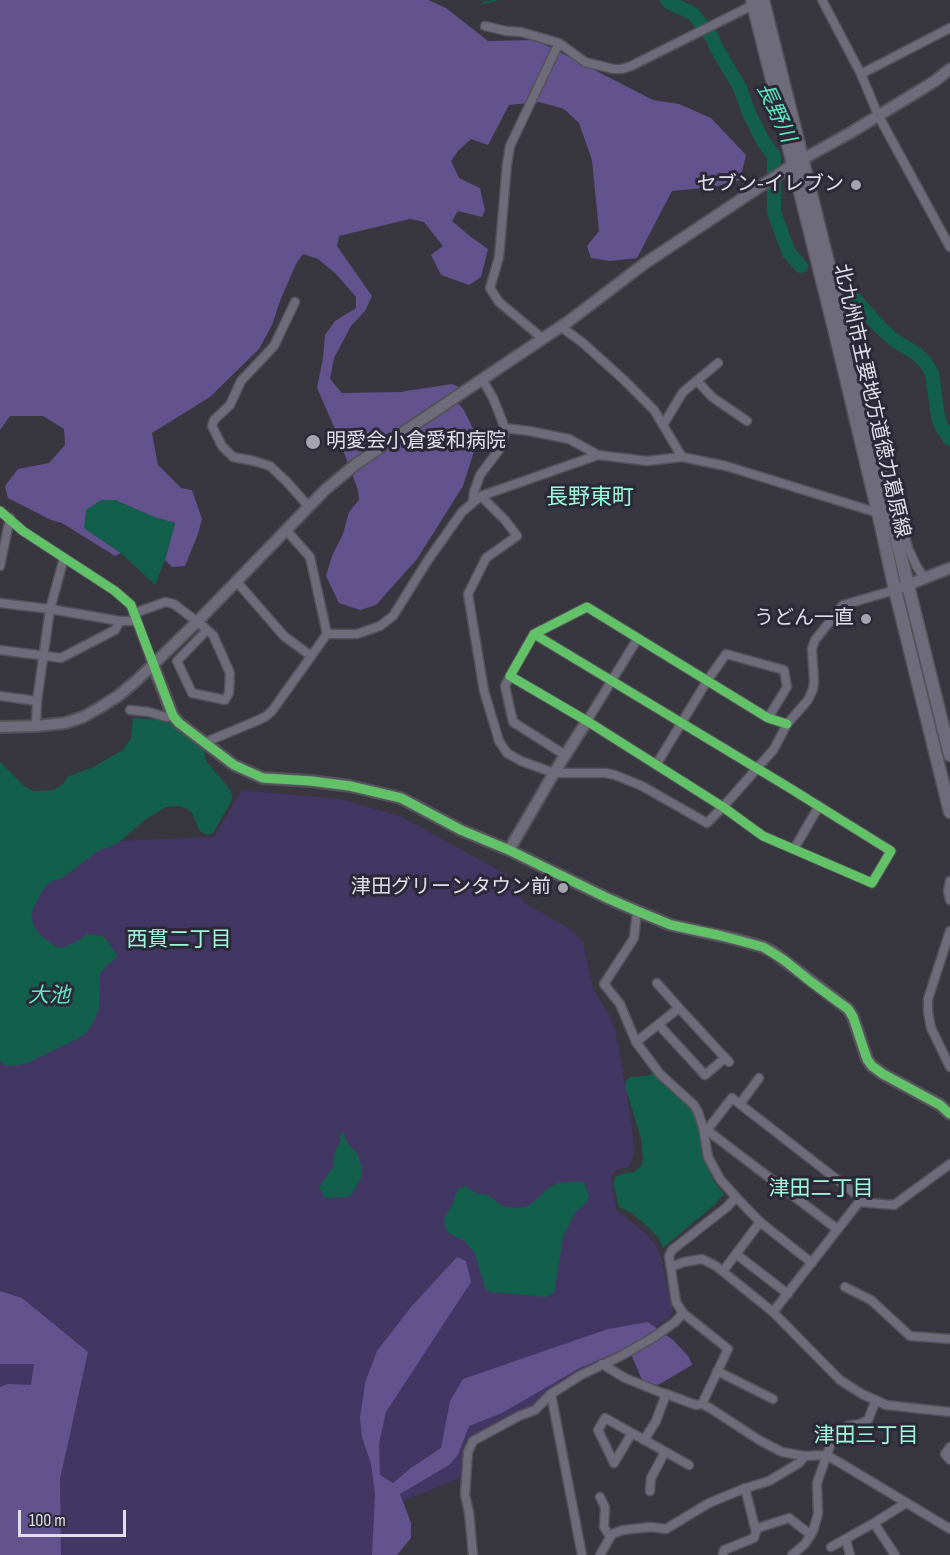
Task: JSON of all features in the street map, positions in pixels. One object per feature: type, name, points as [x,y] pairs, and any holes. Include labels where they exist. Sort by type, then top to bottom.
[{"type":"main road","name":"北九州市主要地方道徳力葛原線","points":[[758,1],[891,516],[950,755]]},
{"type":"main road","name":"北九州市主要地方道徳力葛原線","points":[[798,163],[895,590],[950,812]]},
{"type":"street","points":[[822,0],[861,74],[878,115],[950,247]]},
{"type":"street","points":[[485,26],[521,32],[559,43],[585,62],[622,69],[758,1]]},
{"type":"street","points":[[861,74],[950,28]]},
{"type":"street","points":[[542,338],[499,302],[489,288],[499,257],[510,146],[559,43]]},
{"type":"street","points":[[0,727],[65,723],[83,717],[118,696],[197,622],[339,477],[356,464],[560,326],[644,264],[798,163],[850,134],[935,81],[950,69]]},
{"type":"street","points":[[295,302],[274,346],[241,381],[230,405],[214,420],[212,426],[222,446],[232,457],[254,460],[270,466],[309,507]]},
{"type":"street","points":[[560,326],[624,380],[654,410],[682,458]]},
{"type":"street","points":[[663,425],[683,392],[718,363]]},
{"type":"street","points":[[482,379],[493,398],[505,428],[502,446],[480,475],[474,492],[477,499],[505,520],[518,536],[486,558],[468,594],[484,691],[499,741],[507,753],[522,761],[554,773],[615,775],[642,786],[707,823],[774,749],[787,724],[808,700],[814,682],[812,649],[816,640],[843,605],[895,590],[950,568]]},
{"type":"street","points":[[697,381],[712,397],[747,421]]},
{"type":"street","points":[[505,428],[569,439],[598,455],[647,461],[682,458],[726,466],[891,516],[901,520],[908,548],[925,579]]},
{"type":"street","points":[[327,634],[357,634],[380,626],[393,616],[462,512],[477,499],[598,455]]},
{"type":"street","points":[[0,511],[23,531],[115,591],[131,605],[173,716],[234,765],[263,778],[350,786],[401,798],[461,830],[509,850],[586,889],[671,925],[763,947],[773,952],[848,1009],[853,1017],[867,1059],[872,1066],[950,1113]]},
{"type":"street","points":[[0,566],[10,518]]},
{"type":"street","points":[[206,742],[265,717],[278,704],[327,634],[310,557],[286,530]]},
{"type":"street","points":[[36,726],[37,701],[50,609],[64,558]]},
{"type":"street","points":[[237,582],[284,636],[311,656]]},
{"type":"street","points":[[0,603],[120,621],[136,617],[165,602],[174,604],[197,622],[207,630],[213,635],[230,674],[229,693],[225,700],[192,693],[177,661],[207,630]]},
{"type":"street","points":[[565,755],[513,722],[505,686],[534,634],[587,607],[768,718],[787,724]]},
{"type":"street","points":[[0,650],[61,658],[115,630],[120,621]]},
{"type":"street","points":[[510,676],[587,721],[723,807],[763,836],[872,883],[891,851],[534,634]]},
{"type":"street","points":[[509,850],[638,638]]},
{"type":"street","points":[[656,765],[726,654],[783,670],[787,687],[768,718]]},
{"type":"street","points":[[0,696],[37,701]]},
{"type":"street","points":[[130,710],[166,717],[173,716]]},
{"type":"street","points":[[794,849],[819,806]]},
{"type":"street","points":[[950,881],[948,891],[950,900]]},
{"type":"street","points":[[637,911],[634,938],[604,984],[620,1004],[636,1042],[660,1074],[694,1105],[705,1128],[708,1157],[720,1179],[760,1222],[812,1263]]},
{"type":"street","points":[[950,931],[928,999],[931,1028],[950,1067]]},
{"type":"street","points":[[657,983],[727,1060],[705,1075],[659,1025]]},
{"type":"street","points":[[636,1042],[679,1008]]},
{"type":"street","points":[[740,1104],[759,1078]]},
{"type":"street","points":[[705,1128],[732,1098],[867,1203]]},
{"type":"street","points":[[705,1128],[837,1229]]},
{"type":"street","points":[[773,1312],[858,1202],[894,1205],[950,1164]]},
{"type":"street","points":[[702,1404],[728,1349],[683,1313],[676,1302],[669,1256],[672,1250],[727,1207],[736,1197]]},
{"type":"street","points":[[723,1271],[760,1222]]},
{"type":"street","points":[[736,1254],[788,1294]]},
{"type":"street","points":[[671,1267],[702,1259],[717,1266],[773,1312],[840,1380],[862,1394],[886,1405],[950,1412]]},
{"type":"street","points":[[845,1287],[871,1300],[910,1336],[950,1339]]},
{"type":"street","points":[[473,1555],[465,1495],[468,1452],[473,1441],[535,1410],[551,1394],[581,1375],[654,1337],[675,1322],[683,1313]]},
{"type":"street","points":[[602,1364],[625,1378],[662,1393],[696,1405],[702,1404],[782,1452],[806,1456],[826,1455],[950,1529]]},
{"type":"street","points":[[717,1371],[773,1399]]},
{"type":"street","points":[[551,1394],[582,1555],[601,1553],[612,1534],[623,1530],[651,1527],[666,1529],[709,1503],[769,1481],[799,1463],[806,1456]]},
{"type":"street","points":[[644,1440],[656,1421],[666,1394]]},
{"type":"street","points":[[792,1555],[806,1544],[811,1535],[818,1514],[817,1484],[832,1440],[847,1426],[868,1420],[876,1400]]},
{"type":"street","points":[[632,1433],[614,1463],[598,1430],[605,1418],[632,1433],[664,1452],[689,1465]]},
{"type":"street","points":[[950,1447],[945,1454],[950,1460]]},
{"type":"street","points":[[650,1491],[651,1478],[664,1452]]},
{"type":"street","points":[[723,1555],[724,1551],[754,1538],[756,1532],[745,1488]]},
{"type":"street","points":[[600,1497],[604,1507],[604,1527],[610,1537]]},
{"type":"street","points":[[831,1547],[906,1503]]},
{"type":"street","points":[[755,1529],[789,1518],[811,1535]]},
{"type":"street","points":[[874,1523],[895,1555]]},
{"type":"street","points":[[846,1539],[850,1555]]},
{"type":"shaded area","points":[[0,0],[428,0],[446,8],[488,41],[536,40],[653,100],[679,104],[711,118],[746,155],[740,180],[713,187],[672,191],[637,258],[610,261],[591,258],[587,246],[599,231],[592,160],[579,123],[564,109],[539,102],[509,105],[488,145],[471,139],[451,161],[459,178],[480,188],[485,210],[482,217],[458,211],[452,221],[488,249],[481,277],[469,285],[441,275],[431,255],[443,246],[424,222],[410,219],[339,236],[337,246],[372,296],[365,311],[351,326],[334,358],[330,379],[342,393],[400,392],[452,384],[463,389],[456,401],[464,410],[478,439],[463,486],[417,559],[376,605],[360,610],[339,603],[326,576],[349,512],[359,500],[358,490],[317,388],[325,335],[335,321],[356,308],[356,297],[336,274],[318,259],[303,254],[296,264],[272,325],[259,349],[210,397],[152,433],[158,465],[181,488],[192,490],[202,519],[185,566],[172,567],[165,560],[175,523],[154,517],[115,500],[84,528],[121,553],[115,556],[62,523],[51,520],[8,498],[5,486],[18,469],[49,463],[65,445],[64,429],[43,416],[10,416],[0,430]]},
{"type":"shaded area","points":[[242,790],[340,799],[400,816],[506,874],[526,904],[569,928],[583,942],[593,989],[614,1025],[632,1128],[634,1152],[629,1167],[616,1170],[611,1176],[616,1210],[646,1233],[657,1247],[673,1311],[669,1318],[600,1364],[571,1376],[534,1407],[466,1440],[460,1478],[384,1509],[384,1555],[0,1555],[0,834],[17,845],[214,837]]},
{"type":"shaded area","points":[[457,1257],[466,1261],[471,1282],[386,1412],[379,1444],[380,1475],[393,1483],[441,1448],[450,1401],[463,1379],[608,1329],[648,1322],[673,1340],[689,1357],[692,1365],[658,1385],[643,1382],[628,1347],[578,1369],[502,1413],[469,1426],[458,1455],[449,1465],[400,1494],[411,1523],[411,1538],[397,1555],[372,1555],[375,1494],[371,1464],[362,1437],[360,1418],[365,1383],[377,1351],[411,1307]]},
{"type":"shaded area","points":[[0,1291],[22,1298],[88,1352],[60,1479],[61,1555],[0,1555],[0,1387],[8,1384],[31,1385],[34,1364],[0,1364]]},
{"type":"water","points":[[101,500],[115,500],[154,517],[175,523],[165,560],[155,585],[121,553],[84,528],[86,510]]},
{"type":"water","name":"大池","points":[[133,718],[170,723],[203,746],[206,761],[229,788],[232,800],[213,833],[207,835],[200,831],[191,811],[180,806],[166,807],[146,819],[118,843],[98,851],[62,878],[52,881],[44,888],[33,908],[31,917],[40,935],[56,947],[62,948],[87,934],[102,936],[117,955],[100,974],[99,1007],[87,1032],[27,1063],[5,1065],[0,1061],[0,762],[25,787],[34,791],[54,790],[64,783],[67,777],[93,767],[123,750],[131,738]]},
{"type":"water","points":[[655,1072],[694,1111],[699,1123],[706,1164],[714,1181],[724,1194],[663,1248],[658,1237],[649,1228],[632,1213],[619,1207],[614,1185],[615,1177],[634,1172],[642,1165],[643,1159],[641,1138],[625,1083],[631,1077],[649,1076]]},
{"type":"water","points":[[343,1131],[347,1143],[357,1153],[362,1170],[361,1178],[352,1194],[347,1197],[325,1198],[319,1187],[333,1167],[335,1152],[341,1140],[339,1136]]},
{"type":"water","points":[[584,1182],[589,1197],[584,1206],[576,1211],[563,1237],[554,1293],[546,1297],[490,1292],[485,1288],[475,1254],[465,1241],[450,1234],[445,1226],[444,1219],[458,1189],[466,1186],[475,1193],[488,1195],[502,1206],[517,1208],[528,1206],[548,1188],[558,1183]]},
{"type":"waterway","points":[[483,3],[496,0]]},
{"type":"waterway","name":"長野川","points":[[667,0],[692,13],[712,37],[740,88],[749,113],[763,141],[774,156],[774,212],[789,253],[801,266]]},
{"type":"waterway","name":"長野川","points":[[852,296],[894,340],[917,354],[926,363],[932,373],[938,417],[950,439]]},
{"type":"cycle path","points":[[0,511],[23,531],[115,591],[131,605],[173,716],[234,765],[263,778],[350,786],[401,798],[461,830],[671,925],[763,947],[784,960],[848,1009],[853,1017],[867,1059],[872,1066],[940,1105],[950,1114]]},
{"type":"cycle path","points":[[534,634],[891,851],[872,883],[763,836],[723,807],[587,721],[510,676],[534,634],[587,607],[768,718],[787,724]]},
{"type":"place","name":"セブン-イレブン","points":[[856,185]]},
{"type":"place","name":"明愛会小倉愛和病院","points":[[313,442]]},
{"type":"place","name":"うどん一直","points":[[866,619]]},
{"type":"place","name":"津田グリーンタウン前","points":[[563,888]]},
{"type":"district","name":"長野東町","points":[[590,498]]},
{"type":"district","name":"西貫二丁目","points":[[179,941]]},
{"type":"district","name":"津田二丁目","points":[[821,1190]]},
{"type":"district","name":"津田三丁目","points":[[866,1437]]}]
